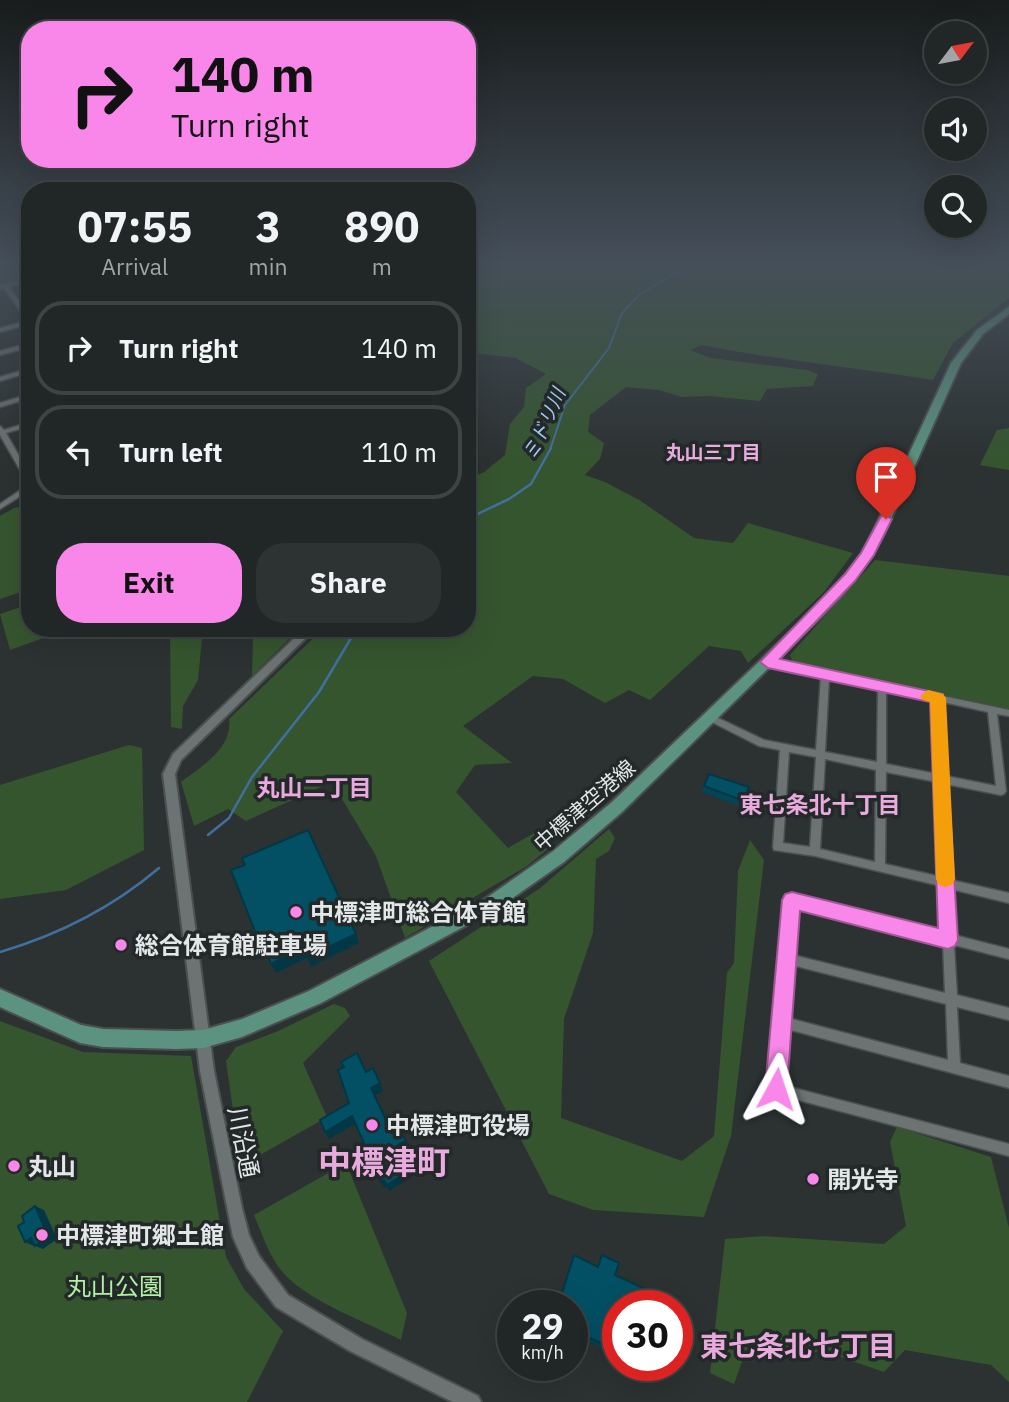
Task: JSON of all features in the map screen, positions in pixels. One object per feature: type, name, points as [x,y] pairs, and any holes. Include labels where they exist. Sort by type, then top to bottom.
[{"type":"main road","name":"中標津空港線","points":[[0,998],[80,1034],[131,1040],[203,1039],[274,1016],[315,997],[438,934],[524,884],[617,807],[836,595],[867,555],[956,363],[982,330]]},
{"type":"street","points":[[0,353],[21,347]]},
{"type":"street","points":[[0,379],[21,373]]},
{"type":"street","points":[[0,405],[21,399]]},
{"type":"street","points":[[21,426],[1,431],[21,467]]},
{"type":"street","points":[[17,459],[21,458]]},
{"type":"street","points":[[0,507],[21,491]]},
{"type":"street","name":"川沿通","points":[[301,637],[177,757],[170,767],[168,785],[203,1039],[241,1237],[253,1262],[282,1301],[356,1345],[472,1402]]},
{"type":"street","points":[[768,662],[1009,713]]},
{"type":"street","points":[[815,852],[825,674]]},
{"type":"street","points":[[880,867],[882,686]]},
{"type":"street","points":[[938,698],[954,1068]]},
{"type":"street","points":[[709,717],[762,743],[1001,791],[992,710]]},
{"type":"street","points":[[785,748],[778,847],[815,852],[1009,898]]},
{"type":"street","points":[[1009,954],[792,900],[776,1089],[1009,1150]]},
{"type":"street","points":[[787,959],[1009,1014]]},
{"type":"street","points":[[782,1022],[1009,1082]]},
{"type":"green space","points":[[476,330],[969,330],[953,343],[933,380],[701,345],[690,350],[711,358],[807,370],[818,374],[813,386],[767,389],[760,401],[709,396],[682,397],[659,390],[626,387],[590,415],[588,432],[604,443],[600,459],[585,475],[641,501],[694,538],[733,543],[748,523],[853,553],[824,592],[748,663],[741,651],[709,646],[650,700],[629,690],[605,703],[563,679],[533,676],[463,726],[512,763],[475,765],[456,792],[508,848],[536,832],[554,844],[527,866],[405,938],[376,856],[332,782],[246,821],[228,809],[194,826],[181,782],[206,763],[221,747],[229,729],[229,719],[315,637],[476,637],[476,476],[505,455],[510,424],[524,407],[526,388],[546,374],[516,358],[476,353]]},
{"type":"green space","points":[[1009,428],[1009,470],[980,465],[997,430]]},
{"type":"green space","points":[[21,507],[21,592],[0,599],[0,516]]},
{"type":"green space","points":[[875,560],[1009,576],[1009,709],[793,663],[790,655]]},
{"type":"green space","points":[[21,607],[21,637],[46,637],[10,650],[0,614]]},
{"type":"green space","points":[[170,637],[202,637],[198,680],[183,706],[182,729],[171,727]]},
{"type":"green space","points":[[253,637],[291,637],[252,676]]},
{"type":"green space","points":[[129,745],[142,748],[144,850],[66,890],[0,899],[0,785]]},
{"type":"green space","points":[[609,829],[615,838],[609,851],[596,859],[593,933],[564,1019],[561,1118],[682,1161],[714,1136],[727,973],[734,963],[738,871],[750,840],[764,860],[731,1136],[704,1217],[593,1210],[549,1194],[429,961],[539,889]]},
{"type":"green space","points":[[334,1004],[345,1008],[350,1016],[303,1063],[327,1117],[241,1166],[226,1061],[236,1047],[276,1032]]},
{"type":"green space","name":"丸山公園","points":[[0,1021],[83,1052],[191,1056],[226,1257],[244,1289],[283,1331],[247,1402],[0,1402]]},
{"type":"green space","points":[[897,1127],[991,1157],[1009,1228],[1009,1382],[991,1365],[905,1350],[884,1372],[823,1351],[777,1358],[744,1356],[734,1384],[710,1373],[725,1239],[763,1236],[884,1244],[906,1226],[890,1142]]},
{"type":"green space","points":[[346,1163],[407,1313],[401,1340],[326,1304],[287,1277],[271,1255],[254,1215]]},
{"type":"building","points":[[709,774],[749,787],[744,801],[704,786]]},
{"type":"building","name":"中標津町総合体育館","points":[[308,830],[356,934],[307,957],[304,948],[271,964],[263,944],[249,951],[244,939],[256,934],[231,870],[245,865],[242,858]]},
{"type":"building","name":"中標津町役場","points":[[357,1053],[366,1072],[373,1068],[380,1083],[371,1088],[392,1133],[400,1129],[406,1141],[398,1145],[409,1171],[387,1185],[384,1180],[381,1182],[352,1116],[325,1132],[320,1120],[349,1103],[338,1070],[344,1067],[341,1062]]},
{"type":"building","points":[[35,1206],[48,1236],[35,1246],[31,1238],[25,1242],[18,1226],[24,1222],[22,1216]]},
{"type":"building","points":[[574,1255],[598,1267],[602,1255],[619,1263],[615,1275],[645,1289],[602,1290],[602,1344],[588,1337],[588,1290],[563,1290]]},
{"type":"waterway","name":"ミドリ川","points":[[550,450],[565,405],[609,348],[616,330]]},
{"type":"waterway","name":"ミドリ川","points":[[476,515],[509,499],[531,484],[550,450]]},
{"type":"waterway","name":"ミドリ川","points":[[208,835],[229,818],[252,777],[319,692],[352,637]]},
{"type":"waterway","name":"ミドリ川","points":[[0,952],[43,937],[84,918],[123,895],[159,868]]},
{"type":"slow traffic","points":[[928,696],[938,698],[945,879]]},
{"type":"place","name":"中標津町総合体育館","points":[[296,912]]},
{"type":"place","name":"総合体育館駐車場","points":[[121,945]]},
{"type":"place","name":"中標津町役場","points":[[372,1125]]},
{"type":"place","name":"丸山","points":[[14,1166]]},
{"type":"place","name":"開光寺","points":[[813,1179]]},
{"type":"place","name":"中標津町郷土館","points":[[42,1235]]},
{"type":"district","name":"丸山三丁目","points":[[713,452]]},
{"type":"district","name":"丸山二丁目","points":[[314,787]]},
{"type":"district","name":"東七条北十丁目","points":[[820,804]]},
{"type":"district","name":"中標津町","points":[[384,1161]]},
{"type":"district","name":"東七条北七丁目","points":[[798,1345]]},
{"type":"route","points":[[776,1089],[792,900],[948,940],[938,698],[768,662],[836,595],[867,555],[886,519]]}]
